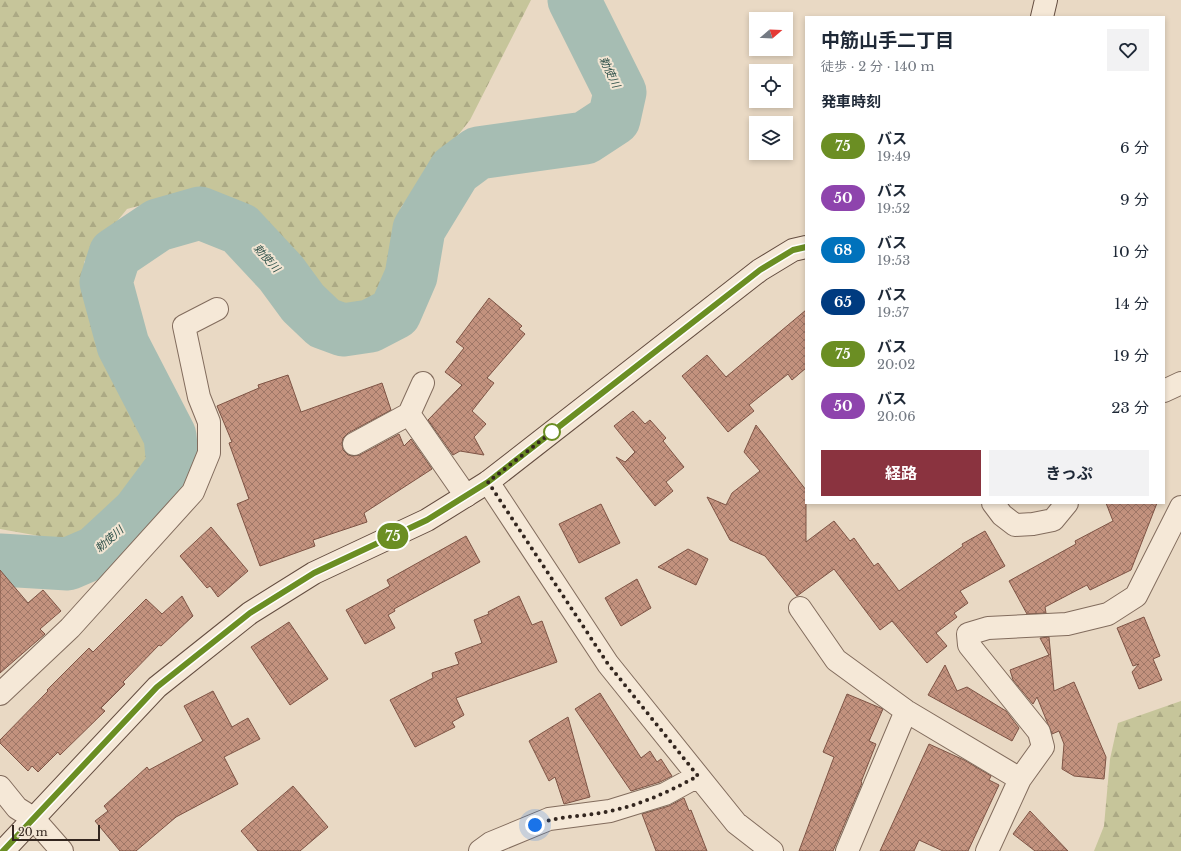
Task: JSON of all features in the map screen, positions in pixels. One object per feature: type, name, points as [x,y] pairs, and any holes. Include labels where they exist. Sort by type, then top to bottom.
[{"type":"street","points":[[1042,16],[1046,0]]},
{"type":"street","points":[[3,851],[157,687],[250,613],[314,573],[427,520],[488,482],[760,270],[793,250],[805,247]]},
{"type":"street","points":[[0,694],[70,628],[193,492],[209,453],[209,422],[199,398],[184,326],[217,309]]},
{"type":"street","points":[[354,444],[408,414],[423,383]]},
{"type":"street","points":[[1165,391],[1181,383]]},
{"type":"street","points":[[408,414],[466,496]]},
{"type":"street","points":[[488,482],[608,664],[736,823],[772,851]]},
{"type":"street","points":[[994,504],[1002,515],[1015,525],[1033,524],[1053,520],[1066,504]]},
{"type":"street","points":[[987,851],[1020,779],[1043,747],[1040,732],[970,645],[968,634],[988,628],[1067,624],[1108,614],[1136,596],[1181,507]]},
{"type":"street","points":[[800,608],[836,660],[906,711],[1020,779]]},
{"type":"street","points":[[847,851],[906,711]]},
{"type":"street","points":[[480,851],[491,842],[549,819],[610,811],[665,794],[698,776]]},
{"type":"street","points":[[0,787],[17,808],[33,818],[62,851]]},
{"type":"green space","points":[[0,0],[531,0],[470,120],[401,207],[389,281],[374,306],[340,310],[234,201],[195,191],[127,209],[84,262],[92,321],[151,434],[148,470],[101,526],[73,542],[0,529]]},
{"type":"green space","points":[[1181,701],[1181,851],[1094,851],[1104,826],[1110,759],[1118,723]]},
{"type":"building","points":[[489,298],[522,326],[519,329],[525,334],[487,378],[494,383],[472,411],[486,424],[474,437],[484,455],[460,451],[453,455],[428,420],[462,385],[445,372],[464,348],[456,342]]},
{"type":"building","points":[[805,311],[805,369],[792,380],[788,374],[749,405],[754,411],[728,432],[682,376],[707,355],[726,377]]},
{"type":"building","points":[[288,375],[301,412],[382,383],[391,410],[348,433],[343,438],[343,450],[348,455],[360,455],[399,434],[404,446],[411,439],[432,469],[364,513],[367,522],[313,540],[315,546],[260,566],[237,504],[249,499],[229,443],[232,442],[217,406],[259,388],[258,385]]},
{"type":"building","points":[[633,411],[645,424],[650,420],[666,438],[663,441],[684,467],[666,482],[673,491],[655,506],[616,457],[625,462],[635,452],[614,426]]},
{"type":"building","points":[[756,425],[805,489],[806,542],[834,521],[850,541],[854,538],[874,566],[878,563],[899,591],[963,546],[962,544],[985,531],[1005,566],[960,591],[968,603],[954,613],[957,617],[936,633],[947,646],[927,663],[892,621],[880,630],[834,569],[797,596],[765,556],[730,540],[707,497],[726,505],[732,493],[760,471],[744,452]]},
{"type":"building","points":[[601,504],[620,543],[579,563],[559,524]]},
{"type":"building","points":[[1106,504],[1157,504],[1131,570],[1090,590],[1087,585],[1045,607],[1046,613],[1027,614],[1009,581],[1076,544],[1075,541],[1113,521]]},
{"type":"building","points":[[211,527],[248,571],[218,597],[210,586],[207,588],[180,556]]},
{"type":"building","points":[[466,536],[480,562],[394,609],[395,611],[388,615],[395,628],[365,644],[346,610],[390,586],[387,580]]},
{"type":"building","points":[[688,549],[708,559],[696,585],[658,567]]},
{"type":"building","points":[[0,570],[28,603],[43,590],[61,611],[40,629],[45,634],[0,673]]},
{"type":"building","points":[[637,579],[651,608],[621,626],[605,598]]},
{"type":"building","points":[[182,596],[193,616],[161,646],[159,645],[123,682],[125,684],[101,708],[105,711],[60,755],[58,752],[38,772],[32,766],[28,771],[0,743],[0,740],[89,648],[93,652],[146,599],[162,614]]},
{"type":"building","points":[[519,596],[532,625],[542,621],[557,662],[456,698],[464,715],[452,722],[455,727],[415,747],[390,700],[433,678],[432,673],[459,664],[455,653],[482,643],[474,620],[489,614],[488,612]]},
{"type":"building","points":[[1144,617],[1160,656],[1153,659],[1162,680],[1139,689],[1132,672],[1139,664],[1133,666],[1117,628]]},
{"type":"building","points":[[289,622],[328,679],[290,705],[251,647]]},
{"type":"building","points":[[1049,637],[1054,691],[1074,682],[1106,757],[1104,779],[1074,776],[1062,769],[1064,744],[1059,731],[1052,734],[1037,697],[1033,704],[1013,680],[1010,670],[1049,655],[1040,638]]},
{"type":"building","points":[[945,665],[957,691],[967,687],[1006,711],[1019,728],[1012,741],[928,695]]},
{"type":"building","points":[[213,691],[232,727],[248,718],[260,739],[224,757],[238,784],[176,817],[136,851],[120,851],[95,821],[108,811],[104,806],[147,767],[149,770],[203,741],[184,706]]},
{"type":"building","points":[[600,693],[641,758],[650,751],[657,762],[661,759],[672,776],[660,782],[631,791],[575,709]]},
{"type":"building","points":[[847,694],[883,709],[869,741],[876,744],[861,782],[862,783],[833,851],[799,851],[834,757],[823,752]]},
{"type":"building","points":[[568,717],[590,797],[564,804],[555,777],[549,781],[529,741]]},
{"type":"building","points":[[929,744],[964,760],[991,776],[989,780],[999,785],[968,851],[943,851],[919,840],[914,851],[880,851]]},
{"type":"building","points":[[293,786],[328,827],[300,851],[258,851],[241,831]]},
{"type":"building","points":[[684,798],[689,811],[691,810],[707,851],[656,851],[642,814],[669,806]]},
{"type":"building","points":[[1030,811],[1068,851],[1035,851],[1013,834]]},
{"type":"waterway","name":"勅使川","points":[[0,560],[68,564],[96,552],[138,513],[173,466],[170,436],[123,345],[106,282],[115,254],[158,225],[200,213],[240,229],[281,273],[303,303],[324,323],[343,330],[370,326],[395,313],[411,276],[419,229],[455,170],[478,153],[585,138],[614,119],[620,92],[574,0]]},
{"type":"bus line","name":"75","points":[[3,851],[157,687],[250,613],[314,573],[427,520],[488,482],[760,270],[793,250],[805,247]]},
{"type":"route","points":[[535,825],[549,819],[610,811],[665,794],[698,776],[608,664],[488,482],[552,432]]}]
